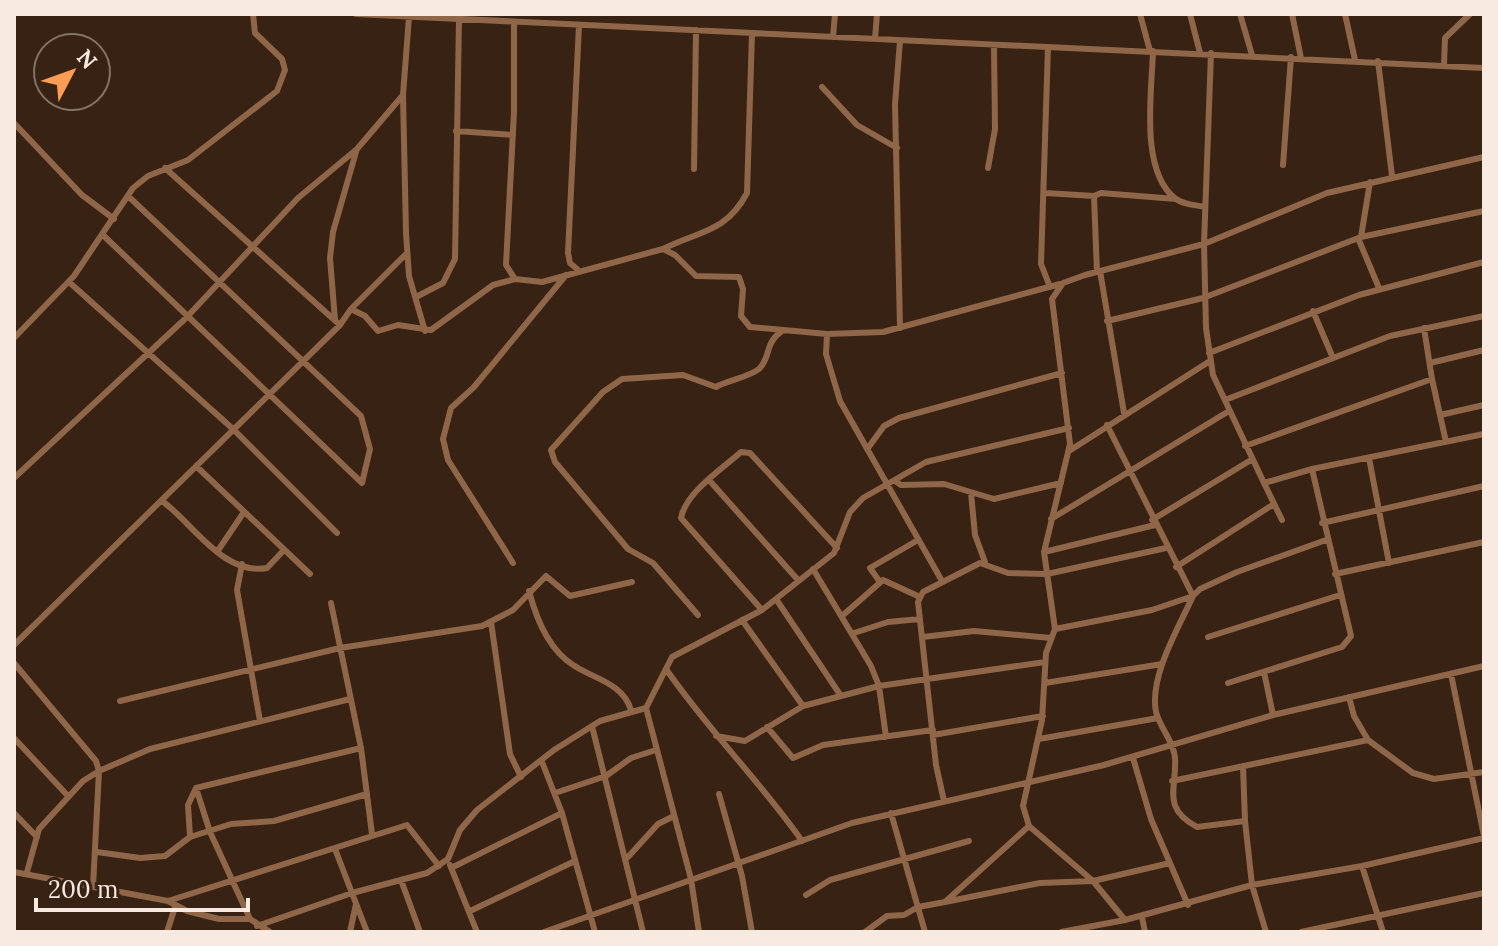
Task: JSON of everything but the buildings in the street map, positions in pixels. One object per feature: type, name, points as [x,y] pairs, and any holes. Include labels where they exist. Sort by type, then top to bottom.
[{"type":"street","points":[[14,338],[69,282],[104,236],[128,196],[148,176],[188,160],[277,91],[285,70],[282,59],[255,33],[253,14]]},
{"type":"street","points":[[356,14],[484,16],[553,24],[1484,68]]},
{"type":"street","points":[[552,14],[553,24]]},
{"type":"street","points":[[833,37],[835,14]]},
{"type":"street","points":[[875,39],[877,14]]},
{"type":"street","points":[[1140,14],[1152,51],[1147,109],[1152,150],[1163,183],[1176,199]]},
{"type":"street","points":[[1190,14],[1200,53]]},
{"type":"street","points":[[1240,14],[1252,55]]},
{"type":"street","points":[[1292,14],[1301,58]]},
{"type":"street","points":[[1345,14],[1355,60]]},
{"type":"street","points":[[1444,65],[1445,38],[1470,14]]},
{"type":"street","points":[[409,17],[403,95],[407,253],[425,331]]},
{"type":"street","points":[[416,297],[443,283],[455,259],[459,18]]},
{"type":"street","points":[[512,19],[513,135],[506,265],[515,279]]},
{"type":"street","points":[[577,270],[572,266],[568,253],[579,25]]},
{"type":"street","points":[[694,169],[696,30]]},
{"type":"street","points":[[351,309],[365,316],[378,331],[398,325],[425,331],[437,328],[493,285],[515,279],[542,282],[663,249],[718,226],[734,213],[747,193],[752,33]]},
{"type":"street","points":[[900,41],[895,104],[900,328]]},
{"type":"street","points":[[988,168],[995,129],[994,45]]},
{"type":"street","points":[[1048,47],[1041,264],[1050,287]]},
{"type":"street","points":[[1211,53],[1203,298],[1210,361],[1251,460],[1282,520]]},
{"type":"street","points":[[1283,165],[1291,57]]},
{"type":"street","points":[[1378,61],[1392,176]]},
{"type":"street","points":[[822,87],[857,125],[897,148]]},
{"type":"street","points":[[14,478],[186,318],[298,198],[357,149],[403,95]]},
{"type":"street","points":[[15,127],[82,195],[114,219]]},
{"type":"street","points":[[456,131],[513,135]]},
{"type":"street","points":[[338,323],[330,258],[333,232],[357,149]]},
{"type":"street","points":[[663,249],[675,255],[696,276],[739,277],[743,289],[741,316],[745,323],[756,329],[868,334],[900,328],[1204,244],[1327,193],[1484,157]]},
{"type":"street","points":[[165,168],[338,323]]},
{"type":"street","points":[[1370,182],[1360,237],[1379,288]]},
{"type":"street","points":[[1045,193],[1094,196],[1101,193],[1176,199],[1205,207]]},
{"type":"street","points":[[104,236],[186,318],[362,483],[370,449],[361,416],[128,196]]},
{"type":"street","points":[[1094,196],[1098,271],[1124,413]]},
{"type":"street","points":[[1107,321],[1203,298],[1360,237],[1484,211]]},
{"type":"street","points":[[14,645],[119,538],[162,501],[269,395],[407,253]]},
{"type":"street","points":[[1209,353],[1379,288],[1484,262]]},
{"type":"street","points":[[513,563],[448,460],[443,439],[451,408],[474,387],[566,274]]},
{"type":"street","points":[[69,282],[233,429],[337,533]]},
{"type":"street","points":[[1063,283],[1052,299],[1069,428],[1069,451],[1044,552],[1055,629],[1045,662],[1043,716],[1023,806],[1029,826],[1093,881],[1125,920]]},
{"type":"street","points":[[1313,311],[1333,358]]},
{"type":"street","points":[[1225,400],[1390,336],[1484,316]]},
{"type":"street","points":[[1424,328],[1446,442]]},
{"type":"street","points":[[698,615],[653,563],[628,549],[555,462],[551,450],[611,384],[653,374],[683,375],[716,387],[756,371],[764,363],[769,343],[783,330]]},
{"type":"street","points":[[827,334],[825,349],[834,386],[868,448],[892,482],[918,540],[942,581]]},
{"type":"street","points":[[1430,363],[1484,350]]},
{"type":"street","points":[[1069,451],[1124,413],[1210,361]]},
{"type":"street","points":[[868,448],[884,426],[899,418],[1062,373]]},
{"type":"street","points":[[1245,446],[1432,379]]},
{"type":"street","points":[[1440,415],[1484,405]]},
{"type":"street","points":[[1051,519],[1229,411]]},
{"type":"street","points":[[1107,425],[1166,548],[1193,596]]},
{"type":"street","points":[[699,932],[691,879],[672,817],[646,708],[672,657],[762,610],[813,569],[837,548],[850,512],[863,498],[926,462],[1069,428]]},
{"type":"street","points":[[1264,483],[1312,469],[1484,434]]},
{"type":"street","points":[[762,610],[683,522],[684,507],[741,452],[750,453],[837,548]]},
{"type":"street","points":[[1369,458],[1389,563]]},
{"type":"street","points":[[1044,552],[1154,523],[1251,460]]},
{"type":"street","points":[[196,466],[310,574]]},
{"type":"street","points":[[1228,683],[1348,644],[1351,636],[1322,523],[1312,469]]},
{"type":"street","points":[[709,480],[798,580]]},
{"type":"street","points":[[892,482],[901,485],[944,484],[994,499],[1061,483]]},
{"type":"street","points":[[1322,523],[1484,486]]},
{"type":"street","points":[[971,493],[975,535],[985,562],[1008,573],[1047,574],[1166,548]]},
{"type":"street","points":[[162,501],[217,552],[242,564],[267,568],[284,550]]},
{"type":"street","points":[[1176,567],[1274,504]]},
{"type":"street","points":[[217,552],[244,512]]},
{"type":"street","points":[[880,582],[870,568],[918,540]]},
{"type":"street","points":[[1245,821],[1197,827],[1176,806],[1171,795],[1175,760],[1158,718],[1155,680],[1193,596],[1200,589],[1237,572],[1326,540]]},
{"type":"street","points":[[1335,574],[1484,542]]},
{"type":"street","points":[[920,597],[942,581],[985,562]]},
{"type":"street","points":[[242,564],[237,590],[260,721]]},
{"type":"street","points":[[813,569],[854,633],[879,686],[886,737]]},
{"type":"street","points":[[120,701],[340,648],[448,633],[491,622],[513,610],[546,576],[570,596],[632,582]]},
{"type":"street","points":[[842,616],[880,582],[891,581],[920,597]]},
{"type":"street","points":[[529,591],[539,622],[568,662],[609,683],[625,698],[631,710]]},
{"type":"street","points":[[1208,637],[1340,595]]},
{"type":"street","points":[[1055,629],[1152,610],[1193,596]]},
{"type":"street","points":[[920,597],[933,733],[944,801]]},
{"type":"street","points":[[776,599],[841,696]]},
{"type":"street","points":[[331,603],[361,748],[372,834]]},
{"type":"street","points":[[854,633],[888,622],[920,619]]},
{"type":"street","points":[[742,620],[803,706]]},
{"type":"street","points":[[491,622],[510,754],[521,777]]},
{"type":"street","points":[[923,637],[974,631],[1051,638]]},
{"type":"street","points":[[716,736],[745,741],[803,706],[879,686],[1045,662]]},
{"type":"street","points":[[14,663],[96,761],[99,771],[93,887]]},
{"type":"street","points":[[1045,683],[1162,664]]},
{"type":"street","points":[[544,932],[637,897],[891,813],[1133,758],[1273,715],[1484,666]]},
{"type":"street","points":[[666,669],[716,736],[778,806],[802,841]]},
{"type":"street","points":[[1264,672],[1273,715]]},
{"type":"street","points":[[1061,932],[1142,917],[1252,885],[1362,866],[1484,837],[1451,674]]},
{"type":"street","points":[[1349,697],[1354,716],[1368,740],[1417,775],[1434,779],[1484,772]]},
{"type":"street","points":[[27,872],[39,829],[68,796],[99,771],[150,749],[350,699]]},
{"type":"street","points":[[257,926],[439,866],[448,859],[466,822],[521,777],[592,726],[631,710],[646,708]]},
{"type":"street","points":[[767,727],[793,758],[823,745],[933,733],[1043,716]]},
{"type":"street","points":[[1039,739],[1158,718]]},
{"type":"street","points":[[592,726],[628,857],[643,932]]},
{"type":"street","points":[[14,738],[68,796]]},
{"type":"street","points":[[1172,781],[1368,740]]},
{"type":"street","points":[[196,788],[361,748]]},
{"type":"street","points":[[555,793],[606,776],[631,758],[656,750]]},
{"type":"street","points":[[1133,758],[1151,819],[1188,905]]},
{"type":"street","points":[[542,762],[562,813],[595,932]]},
{"type":"street","points":[[1243,766],[1252,885],[1266,932]]},
{"type":"street","points":[[196,788],[210,832],[234,878],[250,919],[270,932]]},
{"type":"street","points":[[190,837],[188,805],[196,788]]},
{"type":"street","points":[[97,852],[140,858],[165,856],[190,837],[231,824],[274,821],[367,794]]},
{"type":"street","points":[[719,794],[739,863],[752,932]]},
{"type":"street","points":[[14,813],[37,837]]},
{"type":"street","points":[[451,868],[562,813]]},
{"type":"street","points":[[891,813],[925,932]]},
{"type":"street","points":[[628,857],[658,824],[672,817]]},
{"type":"street","points":[[14,872],[27,872],[168,901],[407,825],[439,866]]},
{"type":"street","points":[[945,902],[1029,826]]},
{"type":"street","points":[[806,895],[830,880],[969,841]]},
{"type":"street","points":[[335,849],[367,932]]},
{"type":"street","points":[[448,859],[477,932]]},
{"type":"street","points":[[470,911],[575,861]]},
{"type":"street","points":[[865,932],[887,916],[904,915],[918,907],[1040,883],[1093,881],[1170,863]]},
{"type":"street","points":[[1362,866],[1383,932]]},
{"type":"street","points":[[401,880],[420,932]]},
{"type":"street","points":[[1301,932],[1484,893]]},
{"type":"street","points":[[168,901],[175,907],[219,919],[250,919]]},
{"type":"street","points":[[350,932],[356,902]]},
{"type":"street","points":[[167,932],[175,907]]},
{"type":"street","points":[[1142,917],[1145,932]]}]
